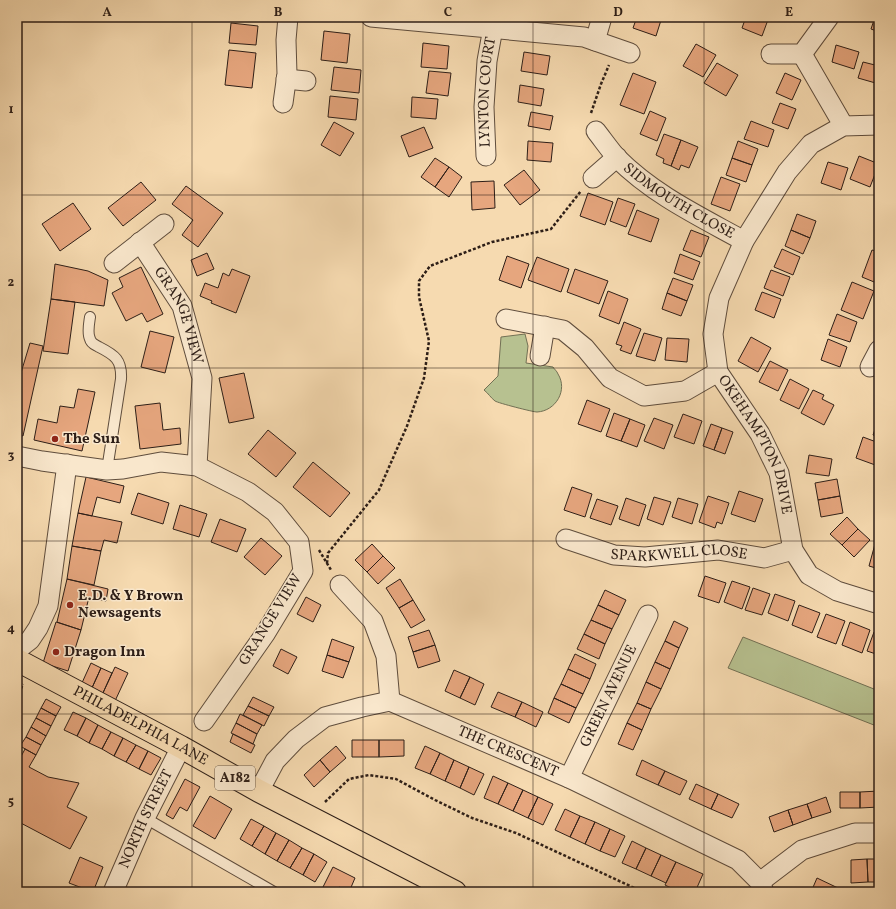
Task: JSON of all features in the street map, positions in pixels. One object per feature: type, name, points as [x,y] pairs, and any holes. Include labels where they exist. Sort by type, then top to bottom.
[{"type":"main road","name":"PHILADELPHIA LANE","points":[[17,660],[181,746],[258,791],[312,818],[428,886],[456,892]]},
{"type":"street","points":[[283,103],[286,79],[286,40],[288,17]]},
{"type":"street","points":[[370,17],[402,18],[584,37],[623,51]]},
{"type":"street","points":[[595,41],[602,17]]},
{"type":"street","points":[[802,54],[829,17]]},
{"type":"street","name":"LYNTON COURT","points":[[486,156],[484,107],[487,61],[492,28]]},
{"type":"street","points":[[771,54],[802,54]]},
{"type":"street","points":[[802,54],[843,126]]},
{"type":"street","points":[[286,79],[306,81]]},
{"type":"street","name":"OKEHAMPTON DRIVE","points":[[879,125],[843,126],[811,144],[787,172],[744,241],[719,298],[713,334],[718,372],[760,434],[779,472],[793,550],[808,575],[837,590],[879,604]]},
{"type":"street","name":"SIDMOUTH CLOSE","points":[[596,131],[617,157],[647,184],[666,198],[744,241]]},
{"type":"street","name":"SIDMOUTH CLOSE","points":[[593,178],[617,157]]},
{"type":"street","points":[[114,262],[164,224]]},
{"type":"street","name":"GRANGE VIEW","points":[[140,242],[182,306],[202,378],[196,466]]},
{"type":"street","points":[[506,319],[563,330],[585,348],[610,378],[644,396],[686,392],[718,372]]},
{"type":"street","points":[[540,356],[545,326]]},
{"type":"street","points":[[870,368],[879,350]]},
{"type":"street","name":"GRANGE VIEW","points":[[17,456],[42,461],[115,469],[160,462],[196,466],[248,492],[275,512],[299,542],[303,571],[265,634],[204,721]]},
{"type":"street","points":[[17,650],[30,640],[38,628],[48,606],[67,464]]},
{"type":"street","name":"SPARKWELL CLOSE","points":[[566,539],[614,555],[645,557],[718,550],[764,558],[793,550]]},
{"type":"street","points":[[258,791],[274,761],[296,739],[326,717],[390,701],[386,656],[373,621],[340,585]]},
{"type":"street","name":"GREEN AVENUE","points":[[569,778],[648,615]]},
{"type":"street","name":"THE CRESCENT","points":[[390,701],[569,778],[738,860],[762,887]]},
{"type":"street","name":"NORTH STREET","points":[[113,892],[145,818],[181,746]]},
{"type":"street","points":[[762,887],[802,850],[855,833],[879,833]]},
{"type":"lane","points":[[90,317],[88,335],[90,341],[117,359],[122,370],[115,469]]},
{"type":"lane","points":[[145,818],[274,892]]},
{"type":"path","points":[[596,131],[591,114],[601,84],[623,51]]},
{"type":"path","points":[[327,563],[328,552],[379,490],[407,426],[424,378],[429,341],[419,297],[419,281],[430,266],[492,242],[551,228],[582,189],[593,178]]},
{"type":"path","points":[[312,818],[327,800],[349,779],[369,775],[396,779],[472,818],[516,833],[643,892]]},
{"type":"green space","points":[[525,334],[528,346],[526,363],[553,367],[561,380],[562,387],[558,399],[555,404],[544,411],[534,412],[495,401],[484,390],[498,376],[501,337]]},
{"type":"green space","points":[[743,637],[879,691],[879,727],[728,668]]},
{"type":"building","points":[[637,17],[662,17],[656,36],[633,28]]},
{"type":"building","points":[[746,17],[769,17],[762,36],[742,28]]},
{"type":"building","points":[[875,17],[879,17],[879,32],[871,29]]},
{"type":"building","points":[[231,23],[258,26],[256,45],[229,43]]},
{"type":"building","points":[[324,31],[350,34],[347,63],[321,60]]},
{"type":"building","points":[[423,43],[449,46],[447,69],[421,67]]},
{"type":"building","points":[[696,44],[716,55],[703,77],[683,66]]},
{"type":"building","points":[[836,45],[859,52],[854,69],[832,62]]},
{"type":"building","points":[[229,50],[256,53],[252,88],[225,85]]},
{"type":"building","points":[[524,52],[550,56],[547,75],[521,71]]},
{"type":"building","points":[[863,62],[879,66],[879,84],[858,78]]},
{"type":"building","points":[[717,63],[738,75],[726,96],[704,83]]},
{"type":"building","points":[[334,67],[361,70],[359,93],[331,90]]},
{"type":"building","points":[[429,71],[451,73],[448,96],[426,93]]},
{"type":"building","points":[[633,73],[656,82],[644,114],[620,105]]},
{"type":"building","points":[[785,73],[801,80],[792,100],[776,93]]},
{"type":"building","points":[[520,85],[544,89],[541,106],[518,102]]},
{"type":"building","points":[[330,96],[358,99],[356,120],[328,117]]},
{"type":"building","points":[[412,97],[438,99],[436,119],[411,117]]},
{"type":"building","points":[[780,103],[796,109],[788,129],[772,123]]},
{"type":"building","points":[[650,111],[666,118],[657,141],[640,134]]},
{"type":"building","points":[[531,112],[553,116],[550,130],[528,126]]},
{"type":"building","points":[[751,121],[774,130],[768,147],[744,139]]},
{"type":"building","points":[[334,122],[354,133],[340,156],[321,145]]},
{"type":"building","points":[[424,127],[433,148],[409,157],[401,136]]},
{"type":"building","points":[[664,134],[681,140],[671,166],[663,163],[664,159],[656,155]]},
{"type":"building","points":[[681,140],[698,147],[689,168],[681,165],[679,170],[671,166]]},
{"type":"building","points":[[528,141],[553,143],[551,162],[527,160]]},
{"type":"building","points":[[738,141],[758,149],[752,165],[732,158]]},
{"type":"building","points":[[859,156],[879,164],[870,187],[850,179]]},
{"type":"building","points":[[435,158],[449,167],[435,187],[421,177]]},
{"type":"building","points":[[732,158],[752,165],[746,182],[726,175]]},
{"type":"building","points":[[828,162],[848,168],[841,190],[821,183]]},
{"type":"building","points":[[449,167],[462,177],[449,197],[435,187]]},
{"type":"building","points":[[524,170],[540,190],[520,205],[504,185]]},
{"type":"building","points":[[721,177],[740,184],[730,211],[711,204]]},
{"type":"building","points":[[494,181],[495,208],[472,210],[471,182]]},
{"type":"building","points":[[141,182],[156,200],[123,226],[108,208]]},
{"type":"building","points":[[186,186],[223,213],[198,247],[182,235],[193,220],[172,204]]},
{"type":"building","points":[[588,193],[613,202],[605,225],[580,216]]},
{"type":"building","points":[[618,198],[635,204],[626,227],[610,221]]},
{"type":"building","points":[[73,203],[91,229],[60,251],[42,224]]},
{"type":"building","points":[[637,210],[659,219],[651,242],[628,234]]},
{"type":"building","points":[[797,214],[816,221],[810,238],[791,230]]},
{"type":"building","points":[[691,230],[709,237],[701,257],[683,250]]},
{"type":"building","points":[[791,230],[810,238],[803,254],[785,246]]},
{"type":"building","points":[[782,249],[800,257],[793,275],[774,267]]},
{"type":"building","points":[[872,250],[879,252],[879,284],[862,277]]},
{"type":"building","points":[[207,253],[214,269],[197,276],[191,260]]},
{"type":"building","points":[[680,254],[700,262],[693,280],[674,273]]},
{"type":"building","points":[[507,256],[529,264],[521,288],[499,280]]},
{"type":"building","points":[[537,257],[569,269],[561,292],[528,280]]},
{"type":"building","points":[[55,264],[88,271],[108,280],[104,306],[51,299]]},
{"type":"building","points":[[141,267],[163,314],[147,322],[142,313],[126,321],[112,293],[123,287],[119,278]]},
{"type":"building","points":[[232,269],[250,276],[236,313],[211,303],[212,301],[200,296],[205,283],[218,288],[223,273],[229,276]]},
{"type":"building","points":[[575,269],[608,281],[599,304],[567,292]]},
{"type":"building","points":[[771,270],[790,277],[783,296],[764,288]]},
{"type":"building","points":[[673,278],[693,285],[687,301],[667,293]]},
{"type":"building","points":[[852,282],[874,291],[863,319],[841,310]]},
{"type":"building","points":[[608,291],[628,299],[619,324],[599,316]]},
{"type":"building","points":[[762,292],[781,299],[774,318],[755,310]]},
{"type":"building","points":[[667,293],[687,301],[681,316],[662,309]]},
{"type":"building","points":[[51,299],[75,302],[68,354],[43,351]]},
{"type":"building","points":[[837,314],[857,322],[850,342],[829,335]]},
{"type":"building","points":[[624,322],[641,329],[631,354],[620,350],[622,346],[616,344]]},
{"type":"building","points":[[150,331],[174,337],[165,373],[141,367]]},
{"type":"building","points":[[644,333],[662,338],[655,361],[636,356]]},
{"type":"building","points":[[751,337],[771,348],[758,372],[738,361]]},
{"type":"building","points":[[667,338],[689,339],[687,362],[665,360]]},
{"type":"building","points":[[828,339],[847,347],[840,367],[821,360]]},
{"type":"building","points":[[30,343],[43,346],[23,436],[17,434],[17,386]]},
{"type":"building","points":[[770,361],[788,370],[778,391],[759,382]]},
{"type":"building","points":[[244,373],[254,418],[229,423],[219,378]]},
{"type":"building","points":[[790,379],[809,389],[799,409],[780,400]]},
{"type":"building","points":[[78,389],[95,392],[82,451],[34,440],[38,419],[57,423],[60,406],[74,408]]},
{"type":"building","points":[[813,390],[824,395],[822,399],[834,405],[824,425],[801,413]]},
{"type":"building","points":[[587,400],[610,409],[601,432],[578,424]]},
{"type":"building","points":[[160,403],[163,430],[180,428],[181,444],[140,449],[135,406]]},
{"type":"building","points":[[614,413],[630,419],[621,441],[606,436]]},
{"type":"building","points":[[683,414],[702,421],[694,444],[674,437]]},
{"type":"building","points":[[654,418],[673,425],[664,449],[644,441]]},
{"type":"building","points":[[879,418],[879,438],[873,435]]},
{"type":"building","points":[[630,419],[645,425],[637,447],[621,441]]},
{"type":"building","points":[[711,424],[722,428],[714,450],[703,446]]},
{"type":"building","points":[[722,428],[733,432],[725,454],[714,450]]},
{"type":"building","points":[[268,430],[296,453],[276,477],[248,454]]},
{"type":"building","points":[[863,437],[879,443],[878,466],[856,458]]},
{"type":"building","points":[[809,455],[832,459],[829,476],[806,473]]},
{"type":"building","points":[[313,462],[350,493],[330,517],[293,487]]},
{"type":"building","points":[[86,477],[124,486],[120,503],[97,497],[92,516],[78,513]]},
{"type":"building","points":[[837,479],[840,496],[818,500],[815,483]]},
{"type":"building","points":[[572,487],[592,494],[585,517],[564,510]]},
{"type":"building","points":[[739,491],[763,499],[755,522],[731,514]]},
{"type":"building","points":[[138,493],[169,503],[163,524],[131,514]]},
{"type":"building","points":[[708,496],[729,503],[722,524],[717,522],[715,528],[699,522]]},
{"type":"building","points":[[840,496],[843,513],[821,517],[818,500]]},
{"type":"building","points":[[654,497],[671,502],[663,525],[647,519]]},
{"type":"building","points":[[626,498],[646,505],[639,526],[619,519]]},
{"type":"building","points":[[678,498],[698,504],[692,524],[672,517]]},
{"type":"building","points":[[597,499],[618,506],[611,525],[590,518]]},
{"type":"building","points":[[180,505],[207,514],[199,537],[173,529]]},
{"type":"building","points":[[78,513],[122,522],[117,543],[104,540],[101,551],[72,546]]},
{"type":"building","points":[[847,517],[858,529],[842,545],[830,534]]},
{"type":"building","points":[[220,519],[246,529],[237,552],[211,542]]},
{"type":"building","points":[[858,529],[870,540],[854,557],[842,545]]},
{"type":"building","points":[[261,538],[282,556],[265,575],[244,557]]},
{"type":"building","points":[[372,544],[383,556],[367,572],[355,560]]},
{"type":"building","points":[[875,544],[879,545],[879,569],[869,566]]},
{"type":"building","points":[[72,546],[101,551],[94,585],[67,579]]},
{"type":"building","points":[[383,556],[395,568],[378,584],[367,572]]},
{"type":"building","points":[[705,576],[726,583],[719,603],[698,596]]},
{"type":"building","points":[[67,579],[108,589],[106,601],[89,597],[81,630],[57,622]]},
{"type":"building","points":[[400,579],[413,600],[399,608],[386,588]]},
{"type":"building","points":[[732,581],[750,587],[742,609],[724,602]]},
{"type":"building","points":[[753,588],[770,594],[762,615],[745,610]]},
{"type":"building","points":[[605,590],[626,600],[619,615],[598,605]]},
{"type":"building","points":[[775,594],[795,601],[788,621],[768,613]]},
{"type":"building","points":[[306,597],[321,605],[313,622],[297,614]]},
{"type":"building","points":[[413,600],[425,620],[411,628],[399,608]]},
{"type":"building","points":[[598,605],[619,615],[612,629],[591,620]]},
{"type":"building","points":[[799,605],[820,613],[812,633],[792,625]]},
{"type":"building","points":[[826,614],[845,621],[836,644],[817,637]]},
{"type":"building","points":[[591,620],[612,629],[605,644],[584,634]]},
{"type":"building","points":[[674,621],[688,628],[679,648],[665,641]]},
{"type":"building","points":[[56,622],[81,630],[68,671],[43,663]]},
{"type":"building","points":[[850,622],[870,630],[862,653],[842,645]]},
{"type":"building","points":[[429,630],[435,645],[413,652],[408,637]]},
{"type":"building","points":[[874,632],[879,633],[879,655],[867,651]]},
{"type":"building","points":[[584,634],[605,644],[599,659],[577,649]]},
{"type":"building","points":[[332,639],[354,647],[349,662],[327,655]]},
{"type":"building","points":[[665,641],[679,648],[670,669],[655,662]]},
{"type":"building","points":[[435,645],[440,661],[418,668],[413,652]]},
{"type":"building","points":[[281,649],[297,657],[288,674],[273,666]]},
{"type":"building","points":[[575,654],[596,664],[590,679],[568,669]]},
{"type":"building","points":[[327,655],[349,662],[343,678],[322,671]]},
{"type":"building","points":[[655,662],[670,669],[661,689],[646,682]]},
{"type":"building","points":[[91,663],[101,668],[91,690],[81,685]]},
{"type":"building","points":[[115,667],[128,673],[115,701],[102,695]]},
{"type":"building","points":[[101,668],[112,673],[102,695],[91,690]]},
{"type":"building","points":[[568,669],[590,679],[583,694],[561,684]]},
{"type":"building","points":[[454,670],[470,677],[460,698],[445,691]]},
{"type":"building","points":[[470,677],[484,684],[475,705],[460,698]]},
{"type":"building","points":[[646,682],[661,689],[651,709],[637,703]]},
{"type":"building","points":[[561,684],[583,694],[576,708],[554,698]]},
{"type":"building","points":[[498,692],[522,702],[515,717],[491,707]]},
{"type":"building","points":[[253,697],[274,707],[269,716],[248,706]]},
{"type":"building","points":[[554,698],[576,708],[569,723],[548,713]]},
{"type":"building","points":[[46,699],[61,707],[56,716],[41,708]]},
{"type":"building","points":[[522,702],[543,712],[536,727],[515,717]]},
{"type":"building","points":[[637,703],[651,709],[642,730],[627,723]]},
{"type":"building","points":[[248,706],[269,716],[264,726],[243,715]]},
{"type":"building","points":[[41,708],[56,716],[51,726],[36,718]]},
{"type":"building","points":[[73,712],[86,718],[77,736],[64,730]]},
{"type":"building","points":[[240,714],[262,725],[257,734],[236,723]]},
{"type":"building","points":[[36,718],[51,726],[46,736],[31,727]]},
{"type":"building","points":[[86,718],[98,725],[89,743],[77,736]]},
{"type":"building","points":[[236,723],[257,734],[253,744],[231,733]]},
{"type":"building","points":[[627,723],[642,730],[633,750],[618,744]]},
{"type":"building","points":[[98,725],[111,732],[102,749],[89,743]]},
{"type":"building","points":[[31,727],[46,736],[41,745],[26,737]]},
{"type":"building","points":[[111,732],[123,738],[114,756],[102,749]]},
{"type":"building","points":[[233,734],[255,745],[251,753],[230,742]]},
{"type":"building","points":[[26,737],[41,745],[36,755],[20,746]]},
{"type":"building","points":[[123,738],[136,745],[126,762],[114,756]]},
{"type":"building","points":[[352,740],[379,740],[379,757],[352,757]]},
{"type":"building","points":[[379,740],[404,740],[404,756],[379,757]]},
{"type":"building","points":[[136,745],[148,751],[139,769],[126,762]]},
{"type":"building","points":[[336,746],[346,758],[330,772],[320,760]]},
{"type":"building","points":[[425,746],[440,753],[430,774],[415,768]]},
{"type":"building","points":[[25,749],[36,755],[29,767],[48,777],[79,783],[67,807],[87,817],[70,849],[17,821],[17,764]]},
{"type":"building","points":[[148,751],[161,758],[151,775],[139,769]]},
{"type":"building","points":[[440,753],[454,760],[445,781],[430,774]]},
{"type":"building","points":[[320,760],[330,772],[314,787],[304,775]]},
{"type":"building","points":[[454,760],[469,767],[460,788],[445,781]]},
{"type":"building","points":[[642,760],[665,771],[658,785],[636,775]]},
{"type":"building","points":[[469,767],[484,774],[474,795],[460,788]]},
{"type":"building","points":[[665,771],[687,781],[680,795],[658,785]]},
{"type":"building","points":[[493,776],[508,783],[498,804],[484,798]]},
{"type":"building","points":[[185,779],[200,787],[187,811],[180,807],[173,819],[166,815]]},
{"type":"building","points":[[508,783],[523,790],[513,811],[498,804]]},
{"type":"building","points":[[696,784],[718,794],[711,809],[689,799]]},
{"type":"building","points":[[523,790],[538,797],[528,818],[513,811]]},
{"type":"building","points":[[879,791],[879,807],[860,808],[860,792]]},
{"type":"building","points":[[840,792],[860,792],[860,808],[840,808]]},
{"type":"building","points":[[718,794],[739,804],[732,818],[711,809]]},
{"type":"building","points":[[210,796],[232,809],[215,839],[193,826]]},
{"type":"building","points":[[538,797],[553,804],[543,825],[528,818]]},
{"type":"building","points":[[826,797],[831,812],[812,818],[807,804]]},
{"type":"building","points":[[807,804],[812,818],[793,825],[788,810]]},
{"type":"building","points":[[565,809],[580,816],[570,837],[555,830]]},
{"type":"building","points":[[788,810],[793,825],[774,832],[769,817]]},
{"type":"building","points":[[580,816],[595,822],[585,844],[570,837]]},
{"type":"building","points":[[251,819],[264,826],[252,846],[240,839]]},
{"type":"building","points":[[595,822],[610,829],[600,851],[585,844]]},
{"type":"building","points":[[264,826],[276,833],[265,854],[252,846]]},
{"type":"building","points":[[610,829],[625,836],[615,857],[600,851]]},
{"type":"building","points":[[276,833],[289,840],[277,861],[265,854]]},
{"type":"building","points":[[289,840],[302,848],[290,868],[277,861]]},
{"type":"building","points":[[632,841],[646,848],[636,869],[622,863]]},
{"type":"building","points":[[302,848],[314,854],[303,875],[290,868]]},
{"type":"building","points":[[646,848],[661,855],[651,876],[636,869]]},
{"type":"building","points":[[314,854],[327,862],[315,882],[303,875]]},
{"type":"building","points":[[661,855],[676,862],[666,883],[651,876]]},
{"type":"building","points":[[80,857],[103,867],[93,892],[69,883]]},
{"type":"building","points":[[867,859],[868,882],[851,883],[851,860]]},
{"type":"building","points":[[867,859],[879,859],[879,882],[868,882]]},
{"type":"building","points":[[676,862],[703,874],[695,892],[679,892],[665,885]]},
{"type":"building","points":[[333,867],[355,878],[349,892],[339,887],[336,892],[334,892],[323,887]]},
{"type":"building","points":[[817,878],[838,888],[836,892],[811,892]]},
{"type":"place","name":"The Sun","points":[[55,439]]},
{"type":"place","name":"E.D. & Y Brown Newsagents","points":[[70,605]]},
{"type":"place","name":"Dragon Inn","points":[[56,652]]}]
